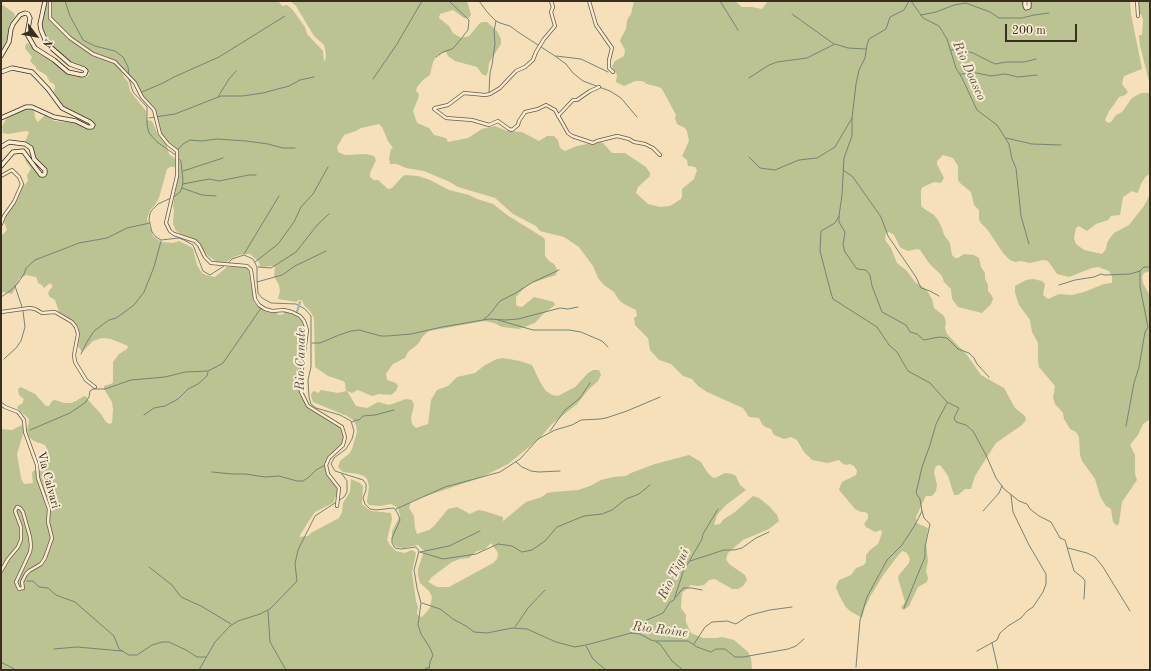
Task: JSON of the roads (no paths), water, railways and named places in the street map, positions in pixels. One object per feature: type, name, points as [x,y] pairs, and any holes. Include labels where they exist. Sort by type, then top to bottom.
[{"type":"main road","points":[[1,56],[9,42],[13,24],[20,14],[25,13],[28,14],[30,18],[27,34],[35,48],[54,60],[68,72],[82,75],[85,74],[84,69],[70,64],[47,44],[40,24],[45,1]]},
{"type":"main road","points":[[1025,1],[1026,8],[1028,7],[1029,1]]},
{"type":"main road","points":[[1,72],[12,68],[26,70],[33,73],[48,89],[61,107],[93,125],[92,127],[88,127],[76,121],[54,117],[32,107],[26,107],[1,118]]},
{"type":"main road","points":[[1,147],[9,142],[25,144],[31,148],[34,159],[45,173],[41,175],[23,151],[13,152],[1,166]]},
{"type":"street","points":[[50,1],[50,18],[70,38],[94,54],[115,62],[135,83],[142,97],[154,110],[160,134],[176,149],[178,155],[178,166],[166,223],[170,230],[174,234],[196,241],[208,260],[214,264],[243,265],[249,268],[255,300],[262,308],[272,311],[288,310],[300,316],[304,321],[307,330],[300,389],[308,406],[326,418],[336,422],[343,429],[345,437],[345,443],[329,458],[326,465],[328,474],[339,486],[337,506]]},
{"type":"street","points":[[551,1],[553,7],[551,12],[555,26],[544,39],[533,60],[525,67],[516,71],[497,90],[485,95],[464,93],[448,105],[434,108],[446,118],[472,120],[488,125],[498,121],[509,129],[515,128],[526,112],[546,105],[555,110],[572,136],[592,143],[617,136],[645,144],[653,148],[660,155]]},
{"type":"street","points":[[589,1],[596,25],[612,48],[609,68],[613,72]]},
{"type":"street","points":[[1137,1],[1138,16]]},
{"type":"street","points":[[558,116],[573,100],[577,100],[599,87]]},
{"type":"street","points":[[1,176],[12,170],[20,177],[22,184],[14,202],[4,216],[1,224]]},
{"type":"street","points":[[1,312],[30,308],[42,313],[55,312],[72,322],[76,327],[78,334],[74,355],[75,362],[86,380],[95,387]]},
{"type":"street","name":"Via Calvari","points":[[1,404],[19,412],[24,420],[25,433],[36,462],[38,478],[49,509],[48,522],[52,538],[45,558],[41,564],[26,574],[22,582],[23,588],[19,589],[16,582],[30,552],[31,546],[23,512],[19,507],[16,508],[15,511],[21,527],[21,540],[18,547],[1,571]]},
{"type":"waterway","name":"Rio Canate","points":[[65,1],[70,16],[83,40],[95,46],[115,51],[123,57],[128,67],[129,76]]},
{"type":"waterway","points":[[373,79],[397,44],[422,1]]},
{"type":"waterway","points":[[436,57],[443,52],[452,49],[468,30],[469,20],[449,1]]},
{"type":"waterway","points":[[479,1],[496,21],[510,26],[555,56],[566,64],[573,73],[583,81],[610,91],[621,98],[637,117]]},
{"type":"waterway","points":[[720,1],[738,30]]},
{"type":"waterway","points":[[909,1],[904,10],[890,17],[886,29],[869,39],[865,58],[859,70],[852,118],[852,136],[844,158],[839,216],[835,223],[821,231],[820,251],[831,293],[833,299],[877,327],[889,345],[897,352],[908,371],[930,383],[947,402],[959,408],[954,418],[956,422],[966,425],[973,431],[996,478],[1004,489],[1019,501],[1027,504],[1030,509],[1039,516],[1051,522],[1060,538],[1065,540],[1074,571],[1085,581],[1084,599]]},
{"type":"waterway","name":"Rio Doasco","points":[[911,1],[923,18],[939,26],[947,39],[956,68],[977,110],[997,125],[1009,144],[1012,159],[1016,168],[1021,216],[1029,244]]},
{"type":"waterway","points":[[921,15],[966,3],[990,12],[999,18],[1022,18],[1049,13]]},
{"type":"waterway","points":[[792,14],[834,44]]},
{"type":"waterway","points":[[142,92],[219,57],[285,16]]},
{"type":"waterway","points":[[489,92],[490,73],[495,44],[494,31],[496,21]]},
{"type":"waterway","points":[[749,78],[769,65],[777,62],[807,58],[835,44],[848,48],[866,49]]},
{"type":"waterway","points":[[950,50],[963,50],[973,53],[995,64],[1006,62],[1024,62],[1036,59]]},
{"type":"waterway","points":[[556,56],[581,59],[608,72]]},
{"type":"waterway","points":[[218,97],[229,79],[236,71]]},
{"type":"waterway","points":[[960,74],[977,73],[991,76],[1005,74],[1018,77],[1037,75]]},
{"type":"waterway","points":[[149,118],[175,114],[221,96],[242,96],[263,93],[289,86],[300,80],[314,77]]},
{"type":"waterway","name":"Rio Canate","points":[[129,79],[133,92],[147,107],[147,125],[149,133],[157,142],[177,156]]},
{"type":"waterway","points":[[749,157],[760,168],[775,170],[799,160],[817,158],[835,147],[852,118]]},
{"type":"waterway","points":[[1006,138],[1032,144],[1061,145]]},
{"type":"waterway","points":[[175,153],[183,144],[190,140],[201,141],[217,139],[246,141],[283,148],[295,148]]},
{"type":"waterway","points":[[183,171],[223,158]]},
{"type":"waterway","name":"Rio Canate","points":[[174,197],[180,192],[183,181],[181,161],[179,159]]},
{"type":"waterway","points":[[255,262],[278,244],[294,222],[301,207],[313,194],[328,167]]},
{"type":"waterway","points":[[843,170],[853,177],[881,217],[888,236],[916,277],[921,288],[939,296]]},
{"type":"waterway","points":[[183,184],[209,179],[219,181],[256,175]]},
{"type":"waterway","points":[[182,188],[202,195],[216,196]]},
{"type":"waterway","points":[[244,254],[279,196]]},
{"type":"waterway","name":"Rio Canate","points":[[171,198],[158,204],[150,213],[149,220],[152,232],[161,240],[179,238],[193,245],[203,271],[210,275],[224,266]]},
{"type":"waterway","points":[[258,267],[271,268],[296,252],[318,224],[329,214]]},
{"type":"waterway","points":[[839,216],[839,222],[845,232],[843,245],[845,252],[857,269],[866,270],[870,275],[872,286],[882,312],[906,325],[910,332],[917,334],[924,340],[939,337],[947,338],[958,349],[969,353],[989,377]]},
{"type":"waterway","points":[[1,297],[18,283],[26,268],[35,260],[79,243],[107,238],[127,228],[150,223]]},
{"type":"waterway","points":[[81,354],[94,331],[134,305],[144,292],[154,267],[161,241]]},
{"type":"waterway","points":[[257,282],[282,275],[295,266],[326,251]]},
{"type":"waterway","name":"Rio Canate","points":[[227,264],[232,259],[244,255],[253,259],[257,267],[258,293],[262,298],[271,303],[296,304],[305,309],[311,316],[311,367],[308,380],[311,404],[316,408],[340,415],[351,421],[354,431],[352,439],[346,449],[334,458],[331,464],[335,471],[363,480],[366,484],[366,490],[363,498],[365,504],[370,509],[395,509],[400,520],[392,538],[392,543],[395,548],[401,549],[416,547],[419,551],[414,570],[421,603],[418,625],[421,634],[433,655],[429,670]]},
{"type":"waterway","points":[[1059,285],[1101,274],[1130,274],[1140,271],[1144,267],[1150,267]]},
{"type":"waterway","points":[[483,320],[500,301],[533,282],[559,270]]},
{"type":"waterway","points":[[1126,426],[1145,332],[1148,327],[1140,287],[1140,271]]},
{"type":"waterway","points":[[15,286],[22,307]]},
{"type":"waterway","name":"Rio Canate","points":[[297,312],[300,302]]},
{"type":"waterway","points":[[312,343],[320,343],[351,331],[359,330],[381,336],[411,334],[489,319],[518,319],[560,308],[568,309],[578,307]]},
{"type":"waterway","points":[[30,430],[70,413],[86,402],[90,391],[93,389],[105,389],[131,380],[165,377],[185,372],[208,371],[216,367],[223,363],[261,308]]},
{"type":"waterway","points":[[4,359],[21,341],[25,327],[23,311]]},
{"type":"waterway","points":[[498,320],[533,330],[569,330],[581,332],[602,341],[608,347]]},
{"type":"waterway","points":[[144,415],[154,408],[165,406],[178,399],[188,389],[198,384],[207,376],[208,372]]},
{"type":"waterway","points":[[550,431],[565,410],[580,398],[590,383]]},
{"type":"waterway","points":[[396,509],[445,487],[500,472],[520,459],[538,439],[555,430],[572,425],[581,420],[606,418],[660,397]]},
{"type":"waterway","points":[[856,667],[860,620],[867,597],[887,560],[902,545],[922,511],[920,499],[916,493],[922,467],[936,424],[947,403]]},
{"type":"waterway","points":[[352,422],[359,420],[363,416],[375,415],[394,410]]},
{"type":"waterway","points":[[516,462],[522,467],[531,471],[560,471]]},
{"type":"waterway","points":[[212,472],[265,477],[279,476],[297,481],[303,481],[316,470],[325,465]]},
{"type":"waterway","points":[[199,670],[215,642],[230,626],[238,621],[270,609],[297,581],[295,564],[298,550],[315,516],[344,497],[347,492],[347,481],[342,474]]},
{"type":"waterway","points":[[420,552],[443,559],[476,554],[498,544],[512,546],[522,552],[532,550],[545,541],[557,527],[584,516],[602,514],[612,510],[626,499],[639,494],[650,485]]},
{"type":"waterway","points":[[983,511],[999,493],[1002,486]]},
{"type":"waterway","points":[[977,651],[997,640],[1000,633],[1021,618],[1033,607],[1043,592],[1046,584],[1046,574],[1029,545],[1013,512],[1011,495]]},
{"type":"waterway","name":"Rio Tigui","points":[[631,633],[647,620],[663,613],[670,602],[674,600],[683,572],[718,509]]},
{"type":"waterway","points":[[904,608],[925,557],[925,547],[930,524],[924,518],[922,511]]},
{"type":"waterway","points":[[420,552],[449,546],[480,531]]},
{"type":"waterway","points":[[690,561],[724,550],[742,548],[756,538],[769,532]]},
{"type":"waterway","points":[[1068,548],[1087,553],[1095,557],[1103,567],[1130,611]]},
{"type":"waterway","points":[[149,567],[172,585],[181,597],[201,606],[231,624]]},
{"type":"waterway","points":[[27,581],[33,581],[39,587],[48,588],[56,595],[75,602],[114,636],[119,649],[129,655],[137,655],[152,645],[162,642],[169,642],[197,657],[206,657]]},
{"type":"waterway","points":[[676,597],[683,588],[702,590]]},
{"type":"waterway","points":[[515,627],[528,608],[545,590]]},
{"type":"waterway","name":"Rio Roine","points":[[422,603],[440,609],[474,632],[487,633],[512,628],[527,629],[556,642],[575,647],[631,633],[640,634],[655,641],[688,641],[697,647],[711,652],[716,649],[725,649],[735,657],[743,657],[788,649],[796,646],[804,639]]},
{"type":"waterway","points":[[694,644],[705,627],[712,622],[727,621],[736,624],[754,614],[792,607]]},
{"type":"waterway","points":[[268,611],[270,642],[286,670]]},
{"type":"waterway","points":[[656,642],[660,644],[672,661],[683,670]]},
{"type":"waterway","points":[[992,643],[998,669]]},
{"type":"waterway","points":[[586,646],[593,659],[606,670]]},
{"type":"waterway","points":[[54,649],[77,647],[122,651]]},
{"type":"waterway","points":[[1,662],[16,670]]},
{"type":"waterway","name":"Rio Canate","points":[[423,670],[429,667]]}]
